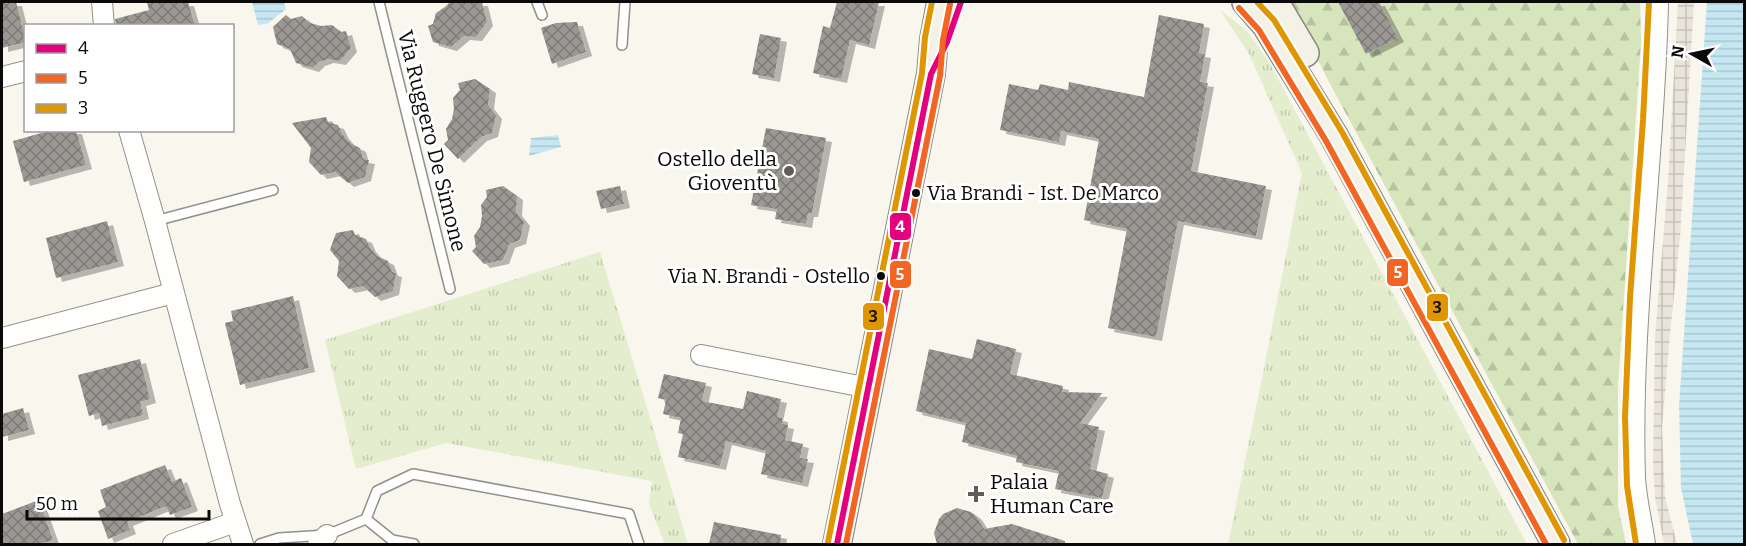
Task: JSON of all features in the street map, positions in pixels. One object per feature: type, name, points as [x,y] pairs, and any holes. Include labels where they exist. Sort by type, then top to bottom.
[{"type":"street","points":[[102,2],[104,24]]},
{"type":"street","points":[[837,544],[931,74],[934,39],[941,2]]},
{"type":"street","points":[[931,74],[947,42],[961,2]]},
{"type":"street","points":[[1246,2],[1266,25],[1334,136],[1556,544]]},
{"type":"street","points":[[1272,2],[1280,10],[1304,51],[1327,107],[1334,136]]},
{"type":"street","points":[[1645,544],[1635,479],[1636,335],[1657,64],[1658,2]]},
{"type":"street","points":[[2,77],[24,71]]},
{"type":"street","points":[[130,132],[235,522],[243,544]]},
{"type":"street","points":[[2,338],[173,293]]},
{"type":"street","points":[[701,355],[869,388]]},
{"type":"street","points":[[173,544],[235,522]]},
{"type":"lane","name":"Via Ruggero De Simone","points":[[379,2],[450,289]]},
{"type":"lane","points":[[537,2],[542,15]]},
{"type":"lane","points":[[622,45],[625,2]]},
{"type":"lane","points":[[155,221],[273,190]]},
{"type":"lane","points":[[261,544],[279,538],[322,540],[366,519],[377,491],[413,474],[629,514],[639,544]]},
{"type":"lane","points":[[366,519],[392,540],[414,544]]},
{"type":"green space","points":[[1289,2],[1338,2],[1367,54],[1398,38],[1379,2],[1640,2],[1641,42],[1618,387],[1618,506],[1626,544],[1578,544],[1330,84]]},
{"type":"green space","points":[[1220,10],[1246,30],[1269,62],[1527,544],[1228,544],[1302,173],[1249,54]]},
{"type":"green space","points":[[600,252],[688,544],[665,544],[649,504],[652,481],[446,443],[356,469],[325,340]]},
{"type":"shaded area","points":[[1678,2],[1694,2],[1680,238],[1662,428],[1665,497],[1677,544],[1664,544],[1655,497],[1653,464],[1655,336],[1668,182]]},
{"type":"water","points":[[252,2],[284,2],[286,9],[267,24],[258,25]]},
{"type":"water","points":[[1707,2],[1744,2],[1744,544],[1693,544],[1681,488],[1679,406]]},
{"type":"water","points":[[558,135],[561,147],[529,156],[531,138]]},
{"type":"building","points":[[2,2],[16,2],[24,42],[2,48]]},
{"type":"building","points":[[147,2],[188,2],[194,24],[116,24],[115,19],[149,10]]},
{"type":"building","points":[[450,2],[482,2],[487,22],[476,37],[464,36],[451,47],[433,42],[428,26],[433,24],[436,13]]},
{"type":"building","points":[[837,2],[879,2],[869,45],[850,40],[841,79],[813,73],[823,26],[830,28]]},
{"type":"building","points":[[1338,2],[1379,2],[1398,38],[1366,54]]},
{"type":"building","points":[[286,15],[291,19],[302,16],[310,23],[321,26],[332,25],[341,32],[346,31],[351,48],[340,61],[328,59],[319,62],[313,68],[296,63],[290,49],[277,44],[273,27]]},
{"type":"building","points":[[1159,15],[1204,24],[1199,53],[1205,54],[1200,82],[1208,83],[1191,171],[1266,186],[1256,236],[1178,221],[1156,337],[1108,328],[1127,229],[1084,220],[1099,139],[1061,131],[1059,142],[1000,130],[1009,84],[1038,90],[1040,84],[1068,90],[1069,82],[1144,97]]},
{"type":"building","points":[[577,22],[586,52],[552,64],[541,28],[556,23]]},
{"type":"building","points":[[760,34],[781,38],[774,78],[752,74]]},
{"type":"building","points":[[475,79],[490,89],[488,105],[496,115],[492,133],[481,137],[458,159],[444,144],[448,140],[446,129],[452,119],[453,98],[460,90],[458,83]]},
{"type":"building","points":[[326,117],[328,122],[338,125],[350,143],[360,148],[363,159],[369,160],[365,177],[348,183],[335,172],[321,175],[309,162],[311,148],[292,123]]},
{"type":"building","name":"Ostello della Gioventù","points":[[766,128],[826,138],[812,213],[808,213],[806,224],[775,219],[777,209],[751,205]]},
{"type":"building","points":[[45,132],[77,132],[86,165],[24,182],[13,141]]},
{"type":"building","points":[[503,186],[517,196],[516,212],[524,222],[520,240],[509,244],[503,260],[484,264],[472,251],[476,247],[474,236],[480,227],[481,205],[487,197],[486,190]]},
{"type":"building","points":[[620,186],[624,204],[601,209],[596,191]]},
{"type":"building","points":[[107,221],[118,262],[56,278],[46,238]]},
{"type":"building","points":[[353,230],[355,235],[366,239],[377,256],[388,261],[392,272],[396,273],[393,291],[375,297],[363,286],[349,289],[337,276],[339,261],[330,250],[336,233]]},
{"type":"building","points":[[293,296],[309,368],[240,385],[225,323],[233,321],[231,311]]},
{"type":"building","points":[[977,339],[1016,349],[1010,374],[1063,386],[1062,392],[1102,393],[1080,423],[1099,427],[1090,469],[1108,474],[1102,498],[1055,489],[1059,471],[1016,462],[1017,456],[962,442],[966,423],[916,411],[929,349],[972,359]]},
{"type":"building","points":[[140,359],[150,399],[140,402],[143,415],[102,426],[99,413],[89,416],[78,375]]},
{"type":"building","points":[[664,374],[706,383],[702,401],[743,409],[747,391],[781,399],[777,417],[782,418],[782,424],[788,425],[785,440],[803,444],[800,458],[808,459],[802,483],[761,474],[766,451],[726,441],[720,466],[678,457],[683,434],[678,433],[681,418],[663,414],[666,400],[658,398]]},
{"type":"building","points":[[23,408],[29,430],[2,437],[2,414]]},
{"type":"building","points":[[165,465],[172,482],[181,478],[192,507],[170,515],[166,506],[127,522],[130,530],[108,539],[98,511],[106,507],[100,490]]},
{"type":"building","points":[[39,500],[53,540],[39,544],[2,544],[2,514]]},
{"type":"building","points":[[957,508],[971,512],[984,529],[1012,524],[1065,541],[1065,544],[937,544],[934,533],[939,519],[943,514]]},
{"type":"building","points":[[714,522],[781,535],[780,544],[709,544]]},
{"type":"transit line","name":"3","points":[[828,542],[922,73],[925,37],[932,2]]},
{"type":"transit line","name":"4","points":[[837,544],[931,74],[947,42],[961,2]]},
{"type":"transit line","name":"3","points":[[1257,2],[1274,20],[1342,132],[1564,540]]},
{"type":"transit line","name":"3","points":[[1636,544],[1627,486],[1625,417],[1630,298],[1649,2]]},
{"type":"transit line","name":"5","points":[[846,544],[940,76],[943,40],[950,4]]},
{"type":"transit line","name":"5","points":[[1239,8],[1259,30],[1326,141],[1546,544]]},
{"type":"place","name":"Ostello della Gioventù","points":[[789,171]]},
{"type":"place","name":"Via Brandi - Ist. De Marco","points":[[916,193]]},
{"type":"place","name":"Via N. Brandi - Ostello","points":[[881,276]]},
{"type":"place","name":"Palaia Human Care","points":[[976,494]]}]
